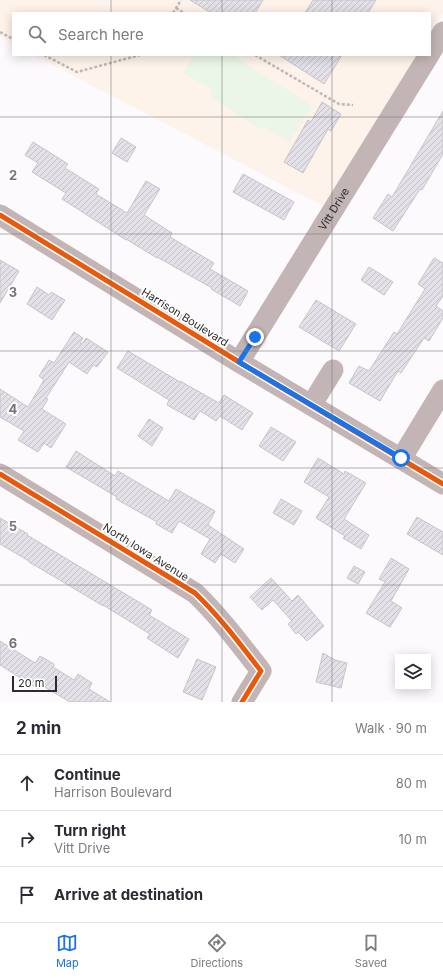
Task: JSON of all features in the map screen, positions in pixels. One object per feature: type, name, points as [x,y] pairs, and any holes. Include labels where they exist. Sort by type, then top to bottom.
[{"type":"street","name":"Vitt Drive","points":[[431,53],[437,43]]},
{"type":"street","name":"Vitt Drive","points":[[239,362],[429,56]]},
{"type":"street","name":"Harrison Boulevard","points":[[0,215],[239,362],[312,404],[443,484]]},
{"type":"street","points":[[312,404],[333,370]]},
{"type":"street","points":[[401,458],[443,390]]},
{"type":"street","name":"North Iowa Avenue","points":[[0,474],[195,593],[221,620],[261,671],[242,702]]},
{"type":"path","points":[[174,12],[181,0]]},
{"type":"path","points":[[176,8],[182,12]]},
{"type":"path","points":[[0,32],[12,38]]},
{"type":"path","points":[[46,56],[77,72],[136,56]]},
{"type":"path","points":[[257,56],[339,104],[353,105]]},
{"type":"shaded area","points":[[0,0],[443,0],[443,13],[431,32],[431,12],[12,12],[12,43],[0,37]]},
{"type":"shaded area","points":[[36,56],[416,56],[325,207]]},
{"type":"green space","points":[[193,56],[235,56],[313,106],[289,142],[263,126],[261,130],[209,96],[212,90],[183,73]]},
{"type":"building","points":[[190,0],[263,0],[256,12],[209,12]]},
{"type":"building","points":[[313,0],[376,0],[369,12],[306,12]]},
{"type":"building","points":[[281,56],[341,56],[324,84]]},
{"type":"building","points":[[322,102],[341,114],[331,131],[328,129],[303,173],[284,162],[308,120],[311,122]]},
{"type":"building","points":[[443,111],[443,154],[422,190],[420,189],[393,231],[373,218],[388,194],[392,197]]},
{"type":"building","points":[[121,138],[136,147],[127,162],[112,153]]},
{"type":"building","points":[[33,142],[68,164],[65,168],[99,189],[96,194],[127,213],[146,181],[160,189],[144,215],[172,233],[170,237],[214,263],[210,269],[248,291],[240,306],[211,289],[212,288],[126,240],[62,199],[66,193],[32,172],[38,163],[25,155]]},
{"type":"building","points":[[243,174],[294,202],[284,220],[233,192]]},
{"type":"building","points":[[434,258],[443,263],[443,296],[436,306],[443,311],[443,318],[429,341],[424,338],[401,373],[398,371],[380,401],[349,383],[359,366],[369,371],[394,332],[397,334],[425,289],[418,284]]},
{"type":"building","points":[[0,260],[19,271],[0,303]]},
{"type":"building","points":[[369,267],[393,282],[384,295],[361,280]]},
{"type":"building","points":[[37,287],[49,295],[51,292],[65,300],[52,320],[27,304]]},
{"type":"building","points":[[316,300],[356,324],[339,351],[299,327]]},
{"type":"building","points":[[74,332],[83,338],[80,343],[82,344],[86,338],[108,352],[97,367],[93,365],[87,374],[69,362],[46,398],[48,399],[42,409],[66,424],[51,448],[44,443],[38,452],[18,440],[24,431],[0,417],[0,389],[28,407],[44,380],[39,376],[49,360],[54,363]]},
{"type":"building","points":[[128,351],[219,403],[224,395],[253,413],[242,430],[220,416],[216,421],[200,411],[194,420],[167,405],[169,400],[117,368]]},
{"type":"building","points":[[149,419],[163,428],[152,446],[138,436]]},
{"type":"building","points":[[271,427],[296,442],[283,461],[259,446]]},
{"type":"building","points":[[76,451],[115,476],[118,471],[169,501],[176,489],[215,511],[208,525],[244,549],[235,563],[221,554],[215,563],[201,554],[210,539],[179,521],[172,533],[156,524],[157,522],[116,499],[117,497],[66,467]]},
{"type":"building","points":[[318,458],[344,474],[345,471],[366,483],[344,519],[369,535],[361,549],[343,538],[345,536],[316,518],[329,497],[304,482]]},
{"type":"building","points":[[281,499],[302,511],[294,525],[273,513]]},
{"type":"building","points":[[417,517],[443,532],[443,555],[407,534]]},
{"type":"building","points":[[0,518],[152,610],[149,615],[189,639],[178,658],[147,638],[150,634],[0,544]]},
{"type":"building","points":[[391,558],[409,569],[391,601],[402,608],[390,627],[366,613],[385,582],[379,579]]},
{"type":"building","points":[[354,566],[365,572],[358,584],[347,578]]},
{"type":"building","points":[[271,578],[292,601],[298,595],[324,626],[307,641],[298,632],[296,634],[288,624],[292,621],[273,600],[262,610],[250,597]]},
{"type":"building","points":[[0,641],[35,663],[40,656],[54,664],[53,667],[74,680],[78,674],[92,683],[89,689],[110,702],[70,702],[41,685],[38,689],[0,665]]},
{"type":"building","points":[[323,653],[335,660],[347,663],[341,688],[316,682]]},
{"type":"building","points":[[197,659],[216,667],[202,700],[183,692]]},
{"type":"cycle path","points":[[0,215],[239,362],[443,484]]},
{"type":"cycle path","points":[[0,474],[195,593],[221,621],[261,671],[242,702]]},
{"type":"route","points":[[255,337],[239,362],[401,458]]}]
